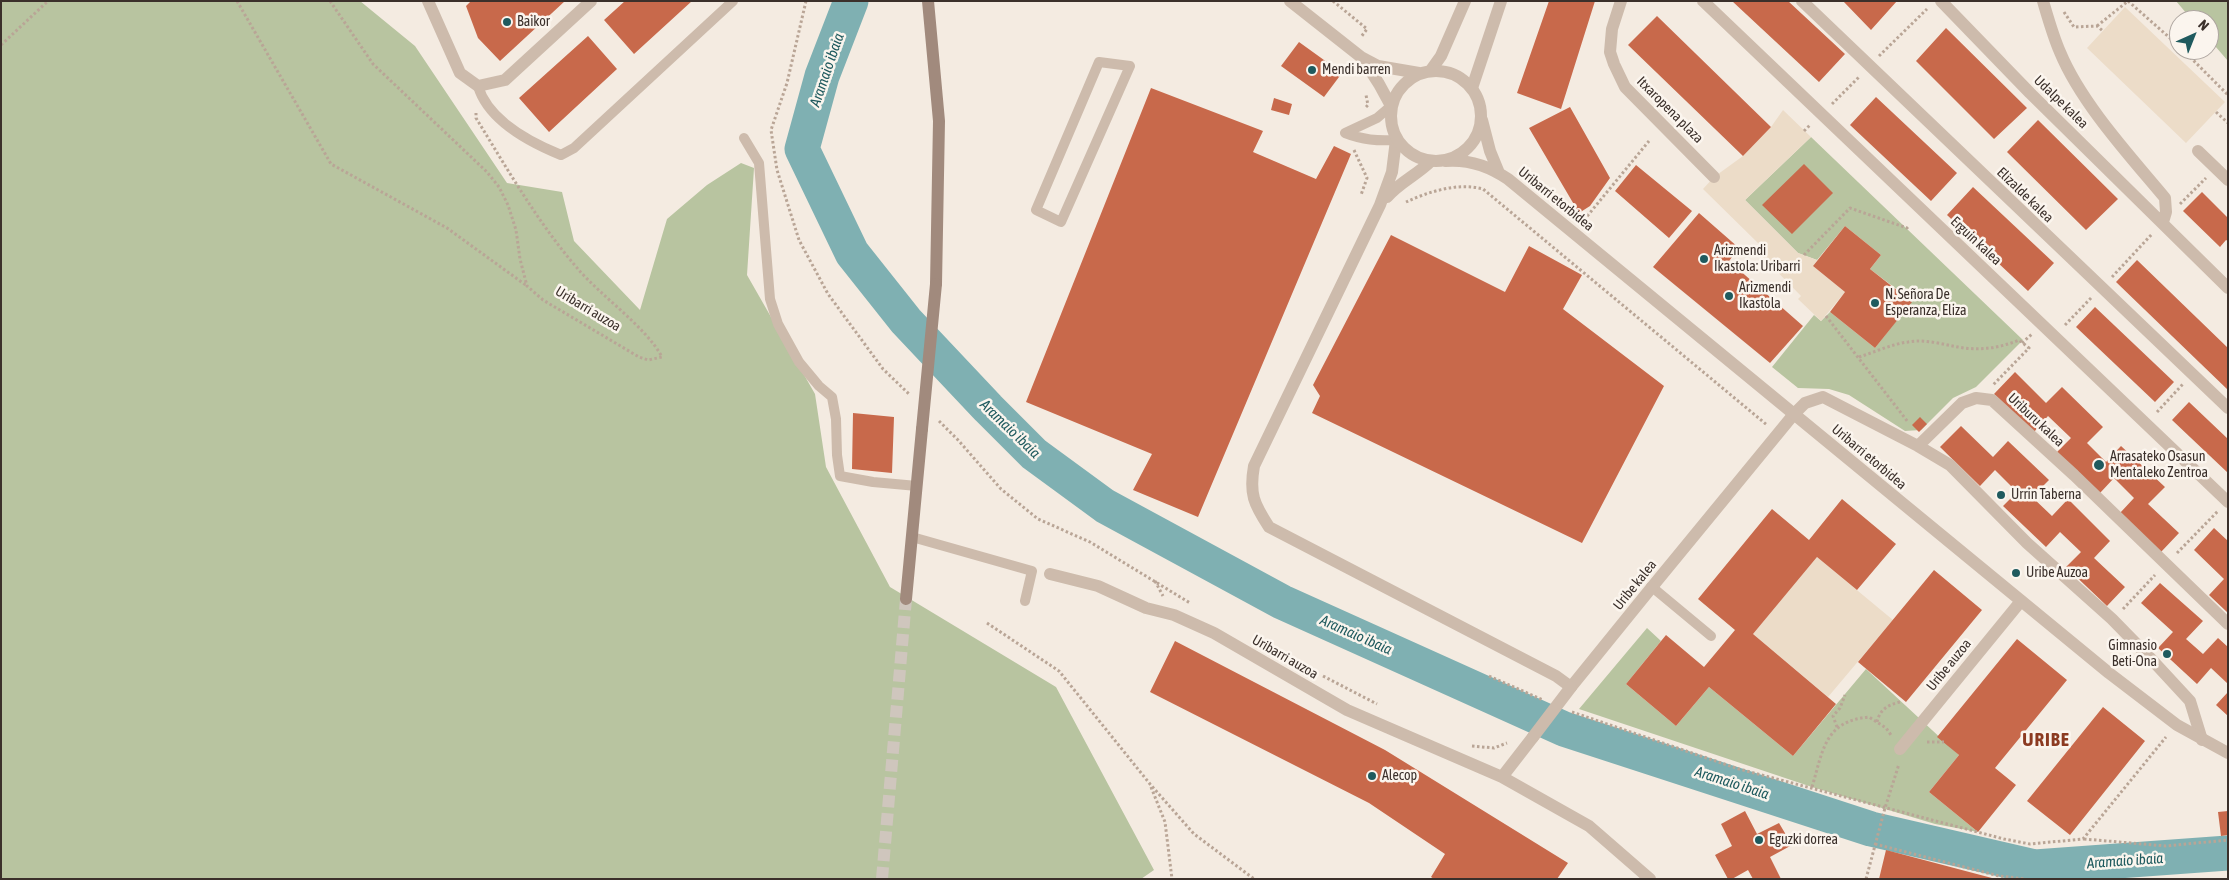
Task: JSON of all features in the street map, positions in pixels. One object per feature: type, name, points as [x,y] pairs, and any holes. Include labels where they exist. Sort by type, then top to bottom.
[{"type":"main road","points":[[906,599],[936,284],[939,121],[928,1]]},
{"type":"street","points":[[430,2],[460,73],[478,86],[505,80],[591,1]]},
{"type":"street","points":[[1290,1],[1350,49],[1378,66],[1425,72],[1446,72],[1460,78],[1472,88],[1481,108],[1478,133],[1470,146],[1459,156],[1445,161]]},
{"type":"street","points":[[1465,1],[1442,56],[1425,72],[1406,81],[1397,92],[1391,106],[1390,118],[1396,140],[1392,172],[1383,201],[1254,466],[1251,484],[1254,504],[1269,527],[1556,676],[1571,687]]},
{"type":"street","points":[[1472,88],[1501,1]]},
{"type":"street","name":"Itxaropena plaza","points":[[1621,1],[1612,29],[1610,52],[1625,87],[1714,177]]},
{"type":"street","name":"Erguin kalea","points":[[1703,1],[2228,502]]},
{"type":"street","name":"Elizalde kalea","points":[[1802,1],[2228,408]]},
{"type":"street","name":"Udalpe kalea","points":[[1941,1],[2030,93],[2228,288]]},
{"type":"street","name":"Udalpe kalea","points":[[2043,1],[2060,53],[2078,86],[2127,154],[2165,198],[2166,212],[2163,222]]},
{"type":"street","points":[[1361,57],[1391,106]]},
{"type":"street","points":[[1481,119],[1498,173]]},
{"type":"street","points":[[1396,140],[1405,150],[1417,158],[1430,161],[1464,160],[1498,173]]},
{"type":"street","points":[[2198,151],[2228,180]]},
{"type":"street","points":[[1383,201],[1395,187],[1423,170],[1430,161]]},
{"type":"street","name":"Uribarri etorbidea","points":[[1498,173],[2151,706],[2202,740],[2228,753]]},
{"type":"street","points":[[1794,414],[1805,403],[1823,397],[1918,446],[1950,466],[2027,543],[2112,619],[2190,701],[2202,740]]},
{"type":"street","name":"Uriburu kalea","points":[[1918,446],[1962,403],[1976,398],[1992,400],[2228,624]]},
{"type":"street","name":"Uribe kalea","points":[[1502,776],[1571,687],[1794,414]]},
{"type":"street","name":"Uribarri auzoa","points":[[1050,574],[1098,586],[1146,608],[1182,618],[1214,633],[1347,710],[1502,776],[1589,826],[1650,879]]},
{"type":"street","name":"Uribe auzoa","points":[[1900,749],[2021,601]]},
{"type":"lane","points":[[478,86],[482,98],[498,118],[543,148],[561,156],[574,148],[733,1]]},
{"type":"lane","points":[[1099,62],[1130,66],[1061,222],[1036,210],[1099,62]]},
{"type":"lane","points":[[1391,106],[1377,118],[1345,133],[1361,139],[1376,141],[1396,140]]},
{"type":"lane","points":[[744,138],[759,163],[770,299],[778,324],[800,362],[819,386],[832,397],[836,419],[837,455],[840,476],[917,486]]},
{"type":"lane","points":[[912,537],[1032,571],[1050,574]]},
{"type":"lane","points":[[1025,601],[1032,571]]},
{"type":"lane","points":[[1652,587],[1711,636]]},
{"type":"path","points":[[1,45],[48,1]]},
{"type":"path","points":[[237,1],[331,164],[447,228],[527,286]]},
{"type":"path","points":[[330,1],[374,64],[487,172],[499,187],[508,205],[516,230],[520,259],[527,286]]},
{"type":"path","points":[[806,1],[787,83],[771,130],[777,170],[799,240],[828,294],[883,369],[917,401]]},
{"type":"path","points":[[1333,1],[1367,30],[1350,49]]},
{"type":"path","points":[[2061,8],[2074,28],[2097,26],[2128,1],[2169,37]]},
{"type":"path","points":[[2097,26],[2103,31]]},
{"type":"path","points":[[2193,60],[2228,95]]},
{"type":"path","name":"Uribarri auzoa","points":[[482,98],[476,102],[476,118],[541,221],[580,271],[654,342],[662,357],[648,360],[639,357],[543,300],[527,286]]},
{"type":"path","points":[[2216,112],[2228,123]]},
{"type":"path","points":[[1584,220],[1650,141]]},
{"type":"path","points":[[2189,195],[2215,168]]},
{"type":"path","points":[[1383,201],[1403,203],[1424,193],[1465,186],[1483,189],[1778,434]]},
{"type":"path","points":[[1804,255],[1850,208],[1907,228],[1909,226]]},
{"type":"path","points":[[2061,330],[2094,296],[2104,291],[2149,237]]},
{"type":"path","points":[[1826,316],[1908,423]]},
{"type":"path","points":[[1859,357],[1908,342],[1934,342],[1960,348],[1988,349],[2006,346],[2019,340],[2029,348],[1987,391]]},
{"type":"path","points":[[2158,411],[2176,391]]},
{"type":"path","points":[[938,420],[1001,489],[1038,519],[1090,542],[1194,606]]},
{"type":"path","points":[[2112,619],[2228,502]]},
{"type":"path","points":[[986,623],[1059,671],[1150,784],[1194,834],[1254,879]]},
{"type":"path","points":[[1323,676],[1383,707]]},
{"type":"path","points":[[1489,676],[1548,702]]},
{"type":"path","points":[[1837,727],[1833,716],[1840,708],[1845,695]]},
{"type":"path","points":[[1877,722],[1878,716],[1883,709],[1900,702]]},
{"type":"path","points":[[1565,709],[1740,769],[2004,839],[2030,844],[2084,839],[2166,846],[2228,840]]},
{"type":"path","points":[[1812,787],[1825,744],[1837,727],[1844,722],[1869,717],[1886,728],[1900,749],[1900,761],[1866,879]]},
{"type":"path","points":[[1469,745],[1488,748],[1504,746],[1516,734],[1530,741]]},
{"type":"path","points":[[2084,839],[2166,737]]},
{"type":"path","points":[[1150,784],[1165,822],[1172,879]]},
{"type":"path","points":[[1875,844],[1999,876],[2026,879]]},
{"type":"green space","points":[[1,1],[360,1],[415,46],[507,183],[562,192],[574,241],[640,310],[667,219],[707,185],[741,163],[754,168],[747,275],[815,394],[826,467],[890,587],[1056,687],[1154,870],[1141,879],[1,879]]},
{"type":"green space","points":[[2176,1],[2228,1],[2228,61],[2219,51],[2219,10],[2184,10]]},
{"type":"green space","points":[[1811,137],[2023,340],[1976,387],[1953,398],[1921,430],[1905,431],[1849,395],[1829,389],[1798,388],[1772,367],[1814,315],[1821,321],[1830,312],[1875,348],[1912,301],[1870,269],[1881,255],[1845,226],[1817,260],[1798,253],[1745,200]]},
{"type":"green space","points":[[1647,628],[1661,641],[1626,684],[1676,726],[1709,687],[1793,756],[1866,669],[1959,755],[1929,792],[1978,832],[1935,824],[1812,787],[1579,709]]},
{"type":"shaded area","points":[[2125,7],[2169,49],[2169,60],[2181,60],[2225,102],[2186,143],[2087,48]]},
{"type":"shaded area","points":[[1783,110],[1811,137],[1745,200],[1798,253],[1817,260],[1813,266],[1845,292],[1821,321],[1798,299],[1801,296],[1757,251],[1761,246],[1703,189],[1714,177],[1743,156],[1771,127]]},
{"type":"shaded area","points":[[1817,557],[1893,620],[1828,697],[1753,634]]},
{"type":"building","name":"Baikor","points":[[471,1],[565,1],[500,61],[478,38],[466,6]]},
{"type":"building","points":[[625,1],[692,1],[634,54],[604,20]]},
{"type":"building","points":[[1549,1],[1595,1],[1561,109],[1517,93]]},
{"type":"building","points":[[1732,1],[1788,1],[1845,54],[1819,82]]},
{"type":"building","points":[[1843,1],[1897,1],[1871,30]]},
{"type":"building","points":[[1657,16],[1771,127],[1743,156],[1628,45]]},
{"type":"building","points":[[1946,28],[2027,108],[1994,139],[1916,61]]},
{"type":"building","points":[[588,36],[617,69],[549,132],[519,98]]},
{"type":"building","name":"Mendi barren","points":[[1299,42],[1342,73],[1324,97],[1281,66]]},
{"type":"building","points":[[1151,88],[1263,131],[1253,152],[1316,179],[1334,146],[1351,154],[1198,517],[1133,490],[1152,454],[1026,402]]},
{"type":"building","points":[[1876,97],[1957,173],[1931,201],[1850,125]]},
{"type":"building","points":[[1274,98],[1292,104],[1289,115],[1271,110]]},
{"type":"building","points":[[1570,107],[1610,178],[1590,206],[1579,213],[1529,128]]},
{"type":"building","points":[[2038,120],[2118,199],[2086,230],[2007,152]]},
{"type":"building","points":[[1804,164],[1833,193],[1792,234],[1762,205]]},
{"type":"building","points":[[1636,165],[1692,211],[1669,238],[1615,191]]},
{"type":"building","points":[[1973,187],[2054,263],[2028,291],[1947,215]]},
{"type":"building","points":[[2202,192],[2228,218],[2228,241],[2226,240],[2220,247],[2183,211]]},
{"type":"building","name":"Arizmendi Ikastola","points":[[1699,213],[1739,248],[1729,261],[1803,326],[1770,363],[1653,267]]},
{"type":"building","points":[[1845,226],[1881,255],[1870,269],[1912,302],[1875,348],[1830,312],[1845,292],[1813,266]]},
{"type":"building","points":[[1391,235],[1505,292],[1529,246],[1582,275],[1563,309],[1664,386],[1582,543],[1312,413],[1320,396],[1313,385]]},
{"type":"building","points":[[2137,260],[2228,348],[2228,390],[2116,282]]},
{"type":"building","points":[[2095,307],[2174,382],[2155,402],[2076,327]]},
{"type":"building","points":[[2015,372],[2046,403],[2062,387],[2103,427],[2087,443],[2106,462],[2121,446],[2165,487],[2148,504],[2179,533],[2161,552],[2120,513],[2134,498],[2114,478],[2100,493],[2057,452],[2071,438],[2048,416],[2034,432],[1994,394]]},
{"type":"building","points":[[2189,402],[2228,439],[2228,473],[2172,420]]},
{"type":"building","points":[[853,413],[894,417],[892,473],[852,469]]},
{"type":"building","points":[[1920,417],[1927,424],[1919,432],[1912,425]]},
{"type":"building","points":[[1961,426],[1993,457],[2008,441],[2049,480],[2032,497],[2052,516],[2068,499],[2110,541],[2094,558],[2125,587],[2107,606],[2066,567],[2081,552],[2060,532],[2046,547],[2003,506],[2017,492],[1995,470],[1980,486],[1940,447]]},
{"type":"building","points":[[1842,499],[1896,544],[1857,590],[1817,557],[1753,634],[1836,704],[1793,756],[1709,687],[1676,726],[1626,684],[1666,635],[1704,667],[1735,630],[1698,599],[1772,509],[1809,540]]},
{"type":"building","points":[[2214,528],[2228,541],[2228,613],[2209,595],[2224,579],[2194,550]]},
{"type":"building","points":[[1934,570],[1982,610],[1906,702],[1858,662]]},
{"type":"building","points":[[2160,583],[2203,621],[2186,639],[2203,654],[2218,638],[2228,647],[2228,684],[2211,668],[2197,684],[2158,648],[2173,632],[2141,603]]},
{"type":"building","points":[[2017,639],[2067,680],[1995,768],[2016,785],[1978,832],[1929,792],[1959,755],[1937,737]]},
{"type":"building","name":"Alecop","points":[[1175,641],[1385,750],[1568,863],[1557,879],[1434,879],[1431,877],[1445,854],[1369,803],[1150,692]]},
{"type":"building","points":[[2228,692],[2228,716],[2216,705]]},
{"type":"building","points":[[2103,707],[2145,741],[2070,835],[2027,801]]},
{"type":"building","name":"Eguzki dorrea","points":[[1745,811],[1757,834],[1779,823],[1792,845],[1770,857],[1781,879],[1753,879],[1748,870],[1732,879],[1728,879],[1715,855],[1732,846],[1721,824]]},
{"type":"building","points":[[2228,811],[2228,835],[2221,836],[2218,812]]},
{"type":"building","points":[[1886,850],[1992,878],[1992,879],[1879,879]]},
{"type":"waterway","name":"Aramaio ibaia","points":[[851,1],[822,76],[802,149],[852,253],[906,321],[988,408],[1034,454],[1105,506],[1282,602],[1564,729],[1871,829],[2035,867],[2228,853]]},
{"type":"tunnel","points":[[882,879],[906,599]]},
{"type":"place","name":"Baikor","points":[[507,22]]},
{"type":"place","name":"Mendi barren","points":[[1312,70]]},
{"type":"place","name":"Arizmendi Ikastola: Uribarri","points":[[1704,259]]},
{"type":"place","name":"Arizmendi Ikastola","points":[[1729,296]]},
{"type":"place","name":"N. Señora De Esperanza, Eliza","points":[[1875,303]]},
{"type":"place","name":"Arrasateko Osasun Mentaleko Zentroa","points":[[2099,465]]},
{"type":"place","name":"Urrin Taberna","points":[[2001,495]]},
{"type":"place","name":"Uribe Auzoa","points":[[2016,573]]},
{"type":"place","name":"Gimnasio Beti-Ona","points":[[2167,654]]},
{"type":"place","name":"Alecop","points":[[1372,776]]},
{"type":"place","name":"Eguzki dorrea","points":[[1759,840]]},
{"type":"district","name":"URIBE","points":[[2046,740]]}]
